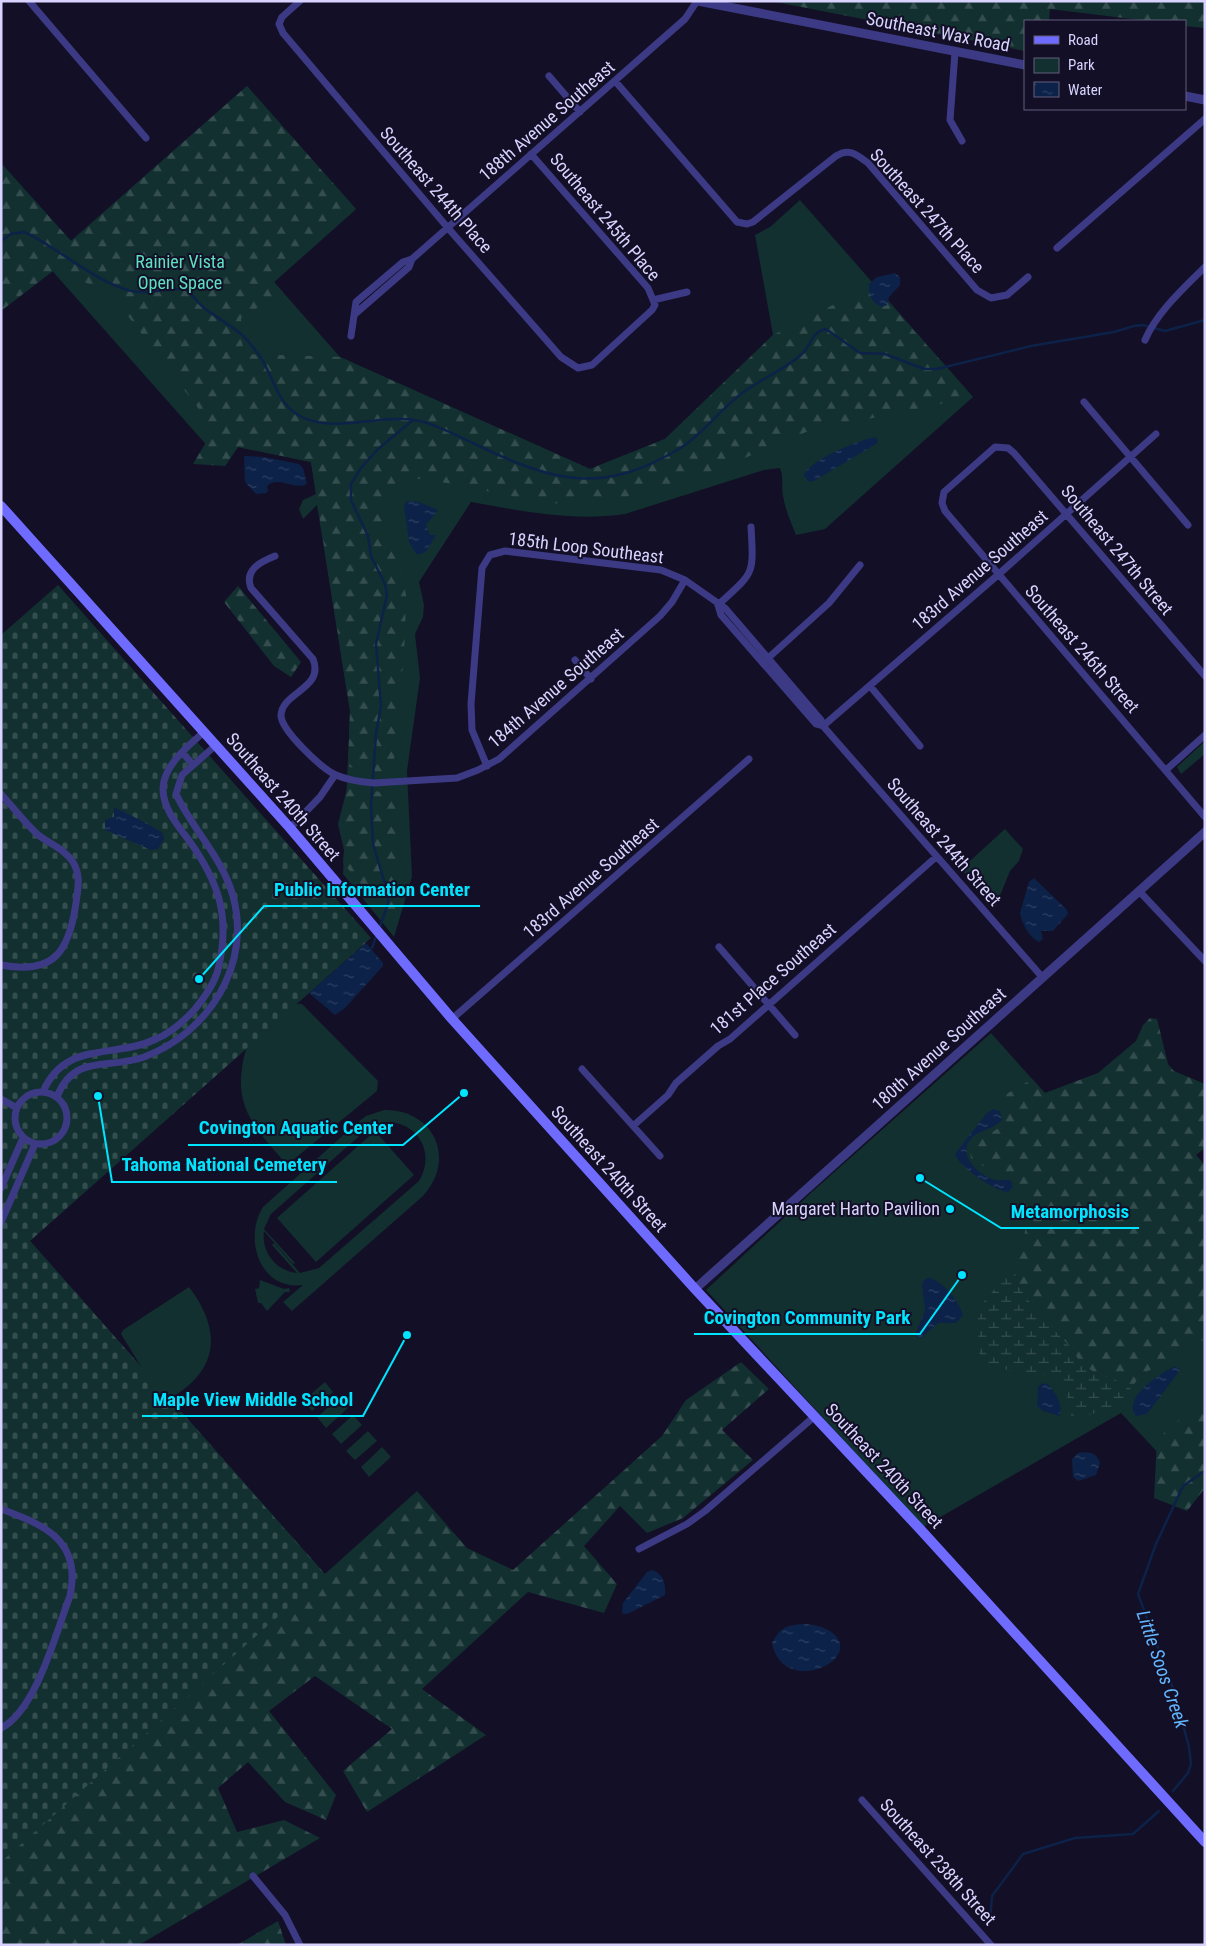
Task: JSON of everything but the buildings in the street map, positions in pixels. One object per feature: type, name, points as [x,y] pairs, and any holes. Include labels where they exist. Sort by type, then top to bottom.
[{"type":"main road","name":"Southeast 240th Street","points":[[1,506],[290,828],[452,1019],[695,1289],[815,1416],[1205,1842]]},
{"type":"street","points":[[29,1],[146,138]]},
{"type":"street","name":"Southeast 244th Place","points":[[300,1],[282,17],[279,24],[283,33],[448,228],[562,357],[578,368],[592,365],[652,310],[655,305],[653,300]]},
{"type":"street","name":"Southeast Wax Road","points":[[698,1],[1024,65]]},
{"type":"street","name":"188th Avenue Southeast","points":[[351,336],[354,314],[363,309],[409,267],[412,259],[685,19],[698,1]]},
{"type":"street","points":[[955,52],[950,120],[962,141]]},
{"type":"street","points":[[549,76],[580,112]]},
{"type":"street","name":"Southeast 247th Place","points":[[615,81],[737,222],[746,224],[753,222],[836,156],[844,151],[854,152],[868,163],[977,290],[991,298],[1007,294],[1028,277]]},
{"type":"street","points":[[1186,96],[1205,100]]},
{"type":"street","points":[[1057,248],[1205,119]]},
{"type":"street","name":"Southeast 245th Place","points":[[532,154],[648,288],[653,300]]},
{"type":"street","points":[[1145,340],[1149,331],[1177,294],[1205,267]]},
{"type":"street","points":[[653,300],[687,292]]},
{"type":"street","points":[[1084,402],[1188,525]]},
{"type":"street","name":"183rd Avenue Southeast","points":[[823,726],[999,574],[1156,434]]},
{"type":"street","name":"Southeast 246th Street","points":[[1003,447],[995,447],[944,492],[942,499],[945,511],[1205,817]]},
{"type":"street","name":"Southeast 247th Street","points":[[1003,447],[1014,453],[1205,676]]},
{"type":"street","points":[[718,605],[750,574],[754,563],[751,527]]},
{"type":"street","name":"185th Loop Southeast","points":[[486,766],[472,730],[471,704],[482,568],[490,555],[505,551],[661,570],[684,580]]},
{"type":"street","points":[[275,556],[262,562],[250,572],[248,579],[251,588],[313,659],[316,670],[311,681],[288,702],[281,715],[285,726],[304,749],[335,775],[320,797],[290,828]]},
{"type":"street","points":[[765,660],[829,603],[860,565]]},
{"type":"street","name":"Southeast 244th Street","points":[[684,580],[718,605],[721,615],[765,660],[816,724],[823,726],[1043,978]]},
{"type":"street","name":"184th Avenue Southeast","points":[[335,775],[361,782],[374,783],[444,780],[467,775],[486,766],[509,751],[660,616],[672,602],[684,580]]},
{"type":"street","points":[[575,660],[590,679]]},
{"type":"street","points":[[870,686],[920,746]]},
{"type":"street","points":[[43,1092],[47,1081],[68,1060],[85,1054],[136,1046],[157,1039],[173,1029],[201,1002],[217,973],[223,947],[221,901],[210,875],[172,818],[163,790],[166,776],[183,753],[204,732]]},
{"type":"street","points":[[1166,770],[1205,735]]},
{"type":"street","points":[[57,1097],[63,1082],[83,1068],[142,1058],[161,1050],[184,1036],[218,1000],[231,967],[236,947],[237,928],[234,899],[227,876],[176,794],[182,775],[216,745]]},
{"type":"street","points":[[183,753],[193,765]]},
{"type":"street","name":"183rd Avenue Southeast","points":[[452,1019],[749,759]]},
{"type":"street","points":[[1,794],[36,833],[70,857],[79,878],[73,926],[68,940],[59,953],[36,967],[22,969],[1,964]]},
{"type":"street","name":"180th Avenue Southeast","points":[[695,1289],[1205,832]]},
{"type":"street","points":[[192,846],[203,837]]},
{"type":"street","name":"181st Place Southeast","points":[[633,1126],[668,1095],[676,1083],[718,1046],[730,1039],[936,857]]},
{"type":"street","points":[[1139,891],[1205,961]]},
{"type":"street","points":[[719,947],[795,1035]]},
{"type":"street","points":[[582,1069],[660,1156]]},
{"type":"street","points":[[43,1092],[57,1097],[62,1102],[67,1116],[65,1130],[61,1136],[50,1143],[35,1144],[23,1138],[15,1121],[17,1108],[27,1096],[43,1092]]},
{"type":"street","points":[[1,1100],[17,1108]]},
{"type":"street","points":[[1,1188],[23,1138]]},
{"type":"street","points":[[1,1222],[35,1144]]},
{"type":"street","points":[[639,1549],[687,1524],[705,1511],[815,1416]]},
{"type":"street","points":[[1,1509],[36,1522],[50,1530],[68,1555],[73,1582],[70,1596],[30,1700],[15,1719],[1,1728]]},
{"type":"street","name":"Southeast 238th Street","points":[[862,1800],[991,1945]]},
{"type":"street","points":[[253,1876],[285,1915],[300,1945]]},
{"type":"green space","points":[[771,1],[1205,1],[1205,28],[1186,26],[1186,20],[1140,20],[1050,9],[1049,20],[1024,20],[1024,51]]},
{"type":"green space","name":"Rainier Vista Open Space","points":[[247,86],[356,209],[274,282],[340,357],[590,469],[665,439],[773,335],[755,235],[770,227],[800,200],[973,397],[825,529],[796,535],[784,501],[780,468],[764,470],[625,514],[586,517],[567,516],[471,502],[419,582],[424,605],[423,617],[415,634],[420,678],[407,771],[412,876],[394,937],[343,874],[350,711],[317,505],[303,519],[299,509],[303,500],[316,494],[311,462],[238,447],[225,466],[1,213],[1,163],[71,241]]},
{"type":"green space","name":"Rainier Vista Open Space","points":[[247,86],[356,209],[274,282],[283,292],[241,318],[243,354],[340,357],[590,469],[665,439],[773,335],[873,285],[973,397],[806,432],[719,469],[620,499],[547,504],[454,484],[412,478],[400,482],[386,498],[384,526],[401,570],[406,595],[397,746],[392,768],[380,772],[370,772],[348,766],[350,711],[311,462],[238,447],[225,466],[193,464],[214,429],[109,291],[53,271],[1,311],[1,163],[71,241]]},
{"type":"green space","points":[[58,585],[371,938],[30,1241],[325,1575],[1,1862],[1,635]]},
{"type":"green space","points":[[238,586],[301,662],[291,677],[274,666],[224,602]]},
{"type":"green space","points":[[1205,741],[1205,754],[1181,774],[1177,767]]},
{"type":"green space","points":[[347,789],[397,793],[399,856],[395,872],[412,876],[397,926],[343,863],[344,850],[338,824]]},
{"type":"green space","points":[[1005,829],[1023,849],[1019,861],[1010,871],[995,908],[961,869]]},
{"type":"green space","points":[[293,1004],[302,1004],[378,1081],[377,1091],[287,1165],[252,1121],[242,1097],[241,1084],[244,1058],[250,1042],[263,1028]]},
{"type":"green space","points":[[1150,1018],[1157,1019],[1168,1064],[1174,1071],[1205,1084],[1205,1148],[1196,1155],[1205,1165],[1205,1339],[1141,1375],[1131,1388],[1125,1383],[1097,1374],[1081,1364],[1071,1348],[1034,1308],[1016,1283],[1015,1265],[1023,1243],[1027,1219],[1022,1187],[1017,1181],[972,1161],[969,1150],[977,1139],[999,1128],[1004,1122],[1008,1114],[1003,1099],[1008,1093],[1032,1079],[1045,1093],[1098,1073],[1136,1041],[1143,1025]]},
{"type":"green space","points":[[991,1033],[1068,1119],[1118,1072],[1205,1165],[1205,1441],[1173,1469],[1121,1413],[923,1527],[706,1290],[813,1191]]},
{"type":"green space","points":[[384,1110],[401,1112],[416,1118],[427,1127],[435,1139],[439,1152],[438,1167],[433,1182],[423,1196],[292,1311],[283,1302],[303,1285],[288,1285],[276,1280],[266,1271],[259,1260],[256,1247],[257,1220],[263,1207],[366,1116]],"holes":[[[385,1122],[397,1123],[407,1127],[421,1141],[426,1160],[419,1181],[319,1268],[300,1273],[274,1243],[272,1245],[297,1273],[283,1269],[268,1253],[265,1246],[264,1231],[293,1264],[295,1263],[264,1229],[271,1214],[365,1131]]]},
{"type":"green space","points":[[375,1131],[414,1175],[316,1262],[277,1218]]},
{"type":"green space","points":[[30,1241],[325,1574],[417,1491],[467,1548],[513,1570],[662,1436],[686,1400],[741,1362],[769,1389],[722,1430],[753,1460],[683,1518],[647,1533],[620,1506],[584,1546],[617,1584],[604,1613],[528,1592],[422,1689],[486,1735],[367,1812],[343,1771],[392,1729],[315,1676],[269,1711],[336,1795],[326,1820],[285,1802],[248,1762],[218,1788],[237,1832],[284,1820],[320,1838],[139,1945],[1,1945],[1,1253]]},
{"type":"green space","points":[[1015,1265],[1016,1283],[1034,1308],[1071,1348],[1081,1364],[1097,1374],[1125,1383],[1131,1388],[1117,1403],[1072,1422],[1068,1398],[1054,1377],[1044,1375],[1033,1382],[1016,1372],[989,1365],[979,1353],[978,1314],[981,1305]]},
{"type":"green space","points":[[260,1280],[284,1289],[289,1288],[290,1292],[285,1292],[267,1311],[261,1303],[258,1303],[255,1289],[259,1288]]},
{"type":"green space","points":[[189,1287],[208,1321],[211,1337],[210,1352],[204,1366],[195,1379],[181,1391],[163,1402],[121,1334],[123,1330]]},
{"type":"green space","points":[[325,1382],[333,1392],[312,1411],[303,1401]]},
{"type":"green space","points":[[339,1398],[348,1408],[326,1428],[317,1417]]},
{"type":"green space","points":[[1205,1406],[1205,1488],[1187,1511],[1154,1498],[1157,1440],[1174,1423]]},
{"type":"green space","points":[[353,1415],[362,1425],[341,1444],[332,1434]]},
{"type":"green space","points":[[368,1431],[377,1441],[355,1460],[346,1451]]},
{"type":"green space","points":[[382,1447],[391,1457],[369,1477],[361,1467]]},
{"type":"green space","points":[[278,1921],[286,1945],[237,1945]]},
{"type":"water","points":[[895,273],[900,277],[900,285],[889,297],[887,305],[882,307],[871,298],[869,284],[877,277]]},
{"type":"water","points":[[876,437],[878,442],[876,444],[814,481],[809,482],[804,476],[807,470],[824,458],[847,446]]},
{"type":"water","points":[[244,456],[264,457],[299,464],[303,468],[307,484],[297,486],[276,482],[267,486],[268,491],[266,493],[256,494],[245,482]]},
{"type":"water","points":[[407,501],[419,502],[438,510],[426,525],[430,535],[436,535],[428,549],[420,554],[416,554],[409,542],[404,506]]},
{"type":"water","points":[[114,808],[137,818],[161,832],[164,839],[158,849],[151,850],[105,830],[105,820],[114,817]]},
{"type":"water","points":[[1034,878],[1067,910],[1068,914],[1053,931],[1041,931],[1043,939],[1039,942],[1026,930],[1020,913],[1029,882]]},
{"type":"water","points":[[366,943],[383,963],[383,966],[345,1008],[335,1015],[309,993]]},
{"type":"water","points":[[993,1109],[1000,1111],[1002,1120],[991,1128],[975,1135],[966,1149],[967,1156],[970,1162],[982,1174],[989,1178],[1011,1181],[1013,1187],[1008,1192],[986,1183],[963,1165],[955,1154],[986,1114]]},
{"type":"water","points":[[927,1278],[944,1286],[958,1304],[963,1315],[956,1323],[938,1323],[921,1338],[917,1337],[916,1332],[925,1311],[922,1285],[923,1281]]},
{"type":"water","points":[[1175,1366],[1180,1370],[1151,1409],[1146,1414],[1136,1416],[1133,1409],[1134,1401],[1138,1394],[1145,1386]]},
{"type":"water","points":[[1042,1383],[1049,1385],[1060,1403],[1060,1416],[1043,1411],[1037,1406],[1038,1387]]},
{"type":"water","points":[[1089,1452],[1099,1459],[1100,1463],[1096,1475],[1078,1481],[1073,1477],[1072,1459],[1078,1453]]},
{"type":"water","points":[[652,1570],[662,1577],[665,1595],[627,1614],[622,1613],[623,1603],[647,1572]]},
{"type":"water","points":[[808,1624],[830,1631],[836,1636],[840,1646],[837,1656],[828,1664],[816,1670],[803,1671],[789,1668],[779,1659],[772,1643],[786,1627]]},
{"type":"waterway","points":[[1,241],[11,234],[24,232],[96,276],[125,289],[139,292],[185,289],[204,308],[243,335],[261,358],[286,405],[298,415],[311,421],[340,424],[401,419],[415,420],[440,428],[533,469],[580,478],[604,478],[628,472],[654,462],[682,447],[737,397],[796,359],[806,350],[817,333],[826,329],[860,353],[885,354],[924,369],[937,369],[1031,346],[1114,332],[1134,326],[1143,325],[1165,331],[1205,320]]},
{"type":"waterway","points":[[379,929],[388,904],[388,894],[373,844],[371,806],[376,734],[381,706],[376,644],[387,595],[385,584],[371,556],[368,536],[351,500],[351,484],[361,468],[378,449],[413,420]]},
{"type":"waterway","points":[[372,948],[377,934]]},
{"type":"waterway","name":"Little Soos Creek","points":[[1173,1791],[1188,1773],[1191,1764],[1189,1747],[1174,1691],[1138,1594],[1156,1544],[1183,1486],[1205,1471]]},
{"type":"waterway","name":"Little Soos Creek","points":[[990,1920],[992,1896],[1023,1854],[1075,1838],[1133,1834],[1159,1811]]},
{"type":"place","name":"Public Information Center","points":[[199,979]]},
{"type":"place","name":"Covington Aquatic Center","points":[[464,1093]]},
{"type":"place","name":"Tahoma National Cemetery","points":[[98,1096]]},
{"type":"place","name":"Metamorphosis","points":[[920,1178]]},
{"type":"place","name":"Margaret Harto Pavilion","points":[[950,1209]]},
{"type":"place","name":"Covington Community Park","points":[[962,1275]]},
{"type":"place","name":"Maple View Middle School","points":[[407,1335]]}]
